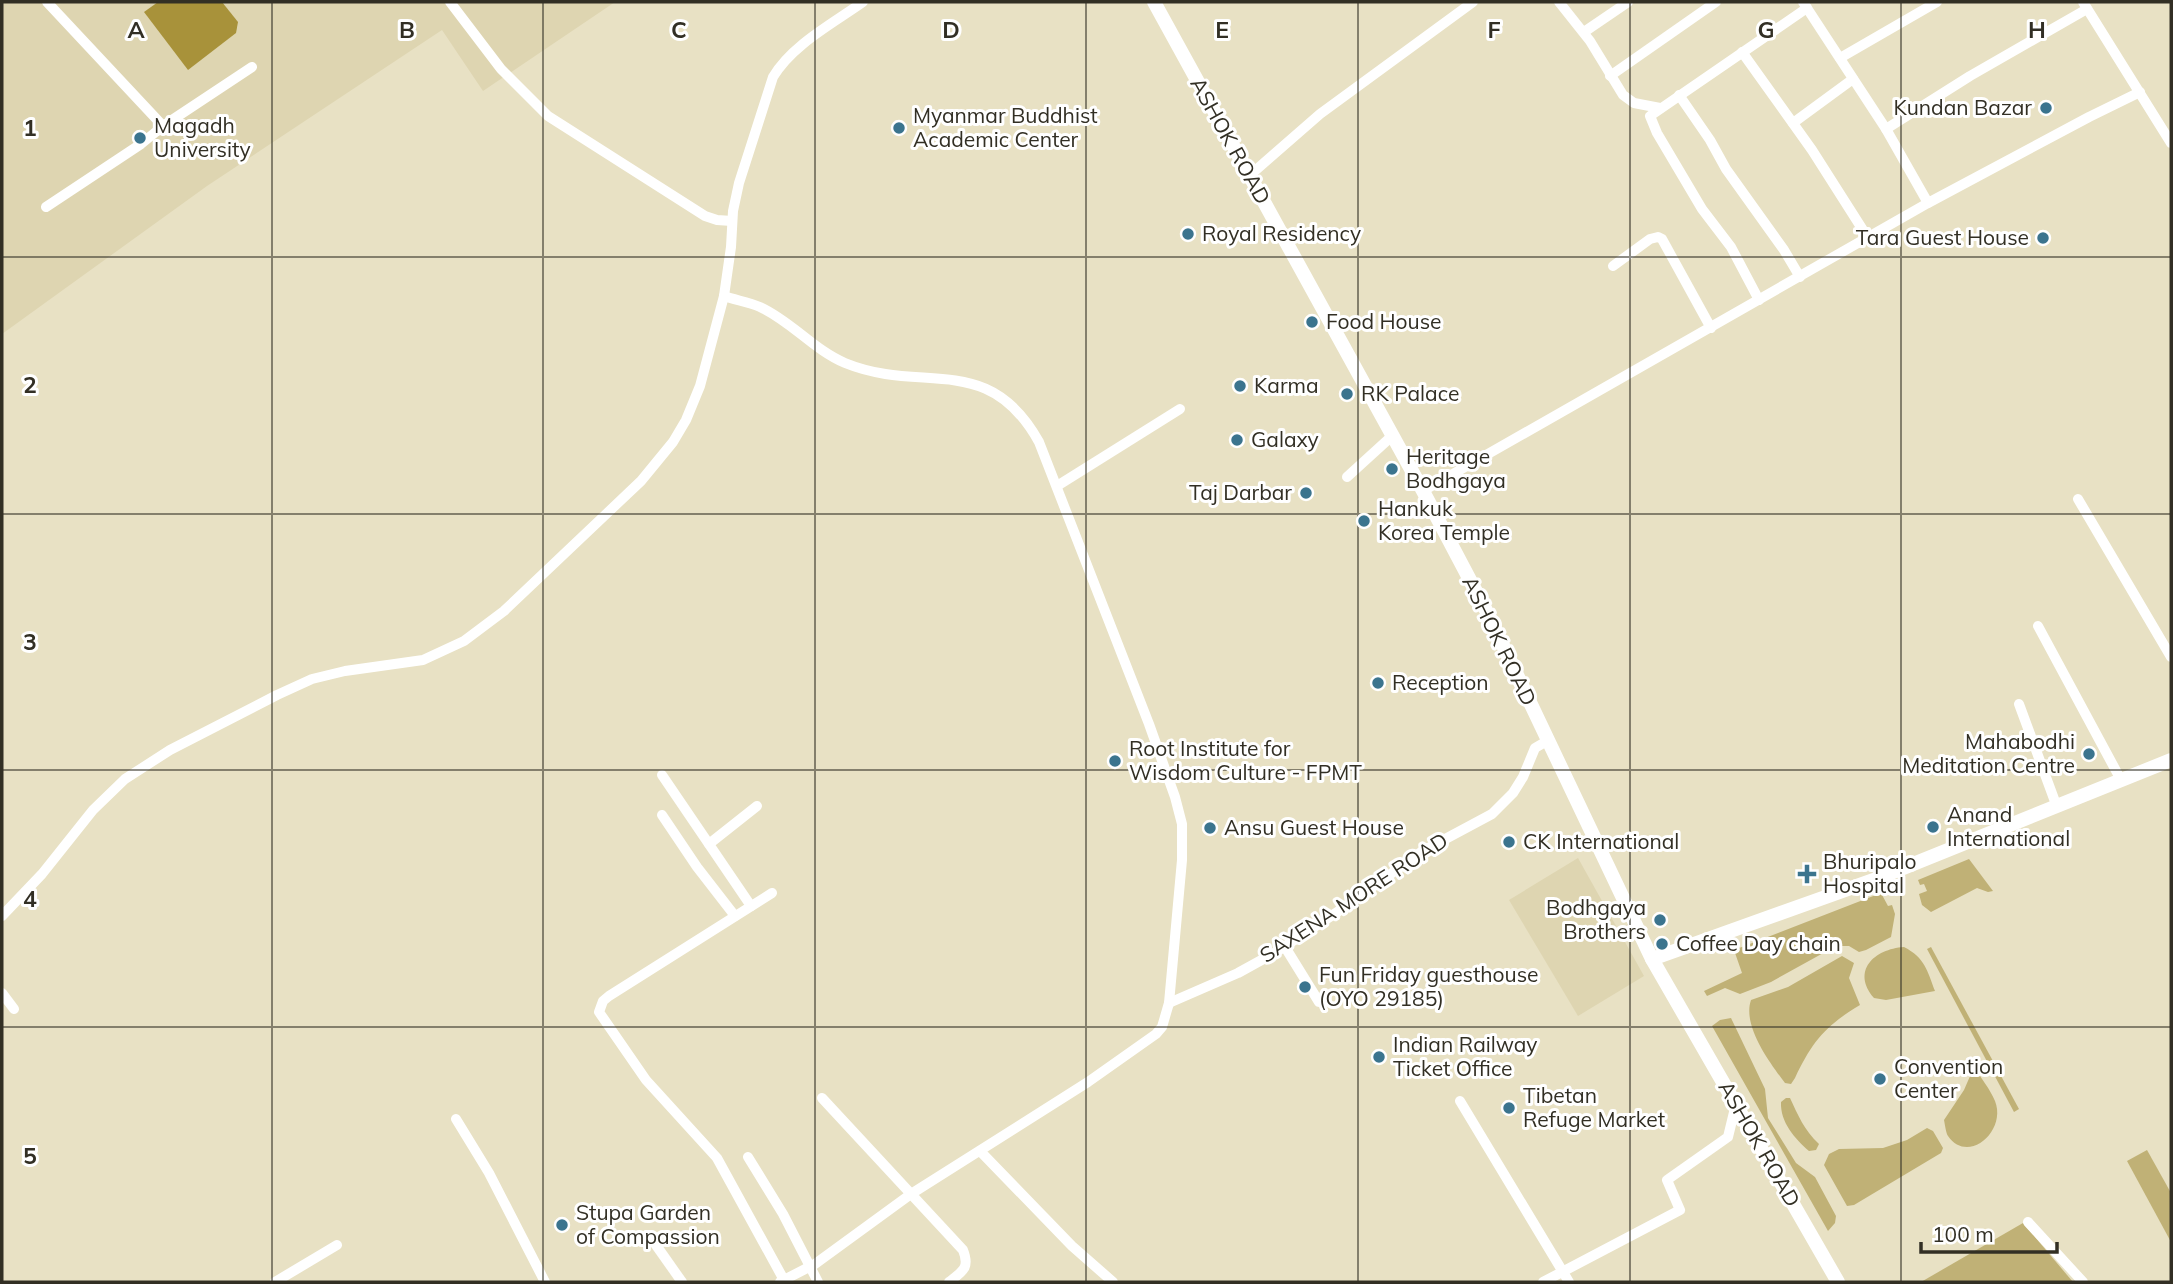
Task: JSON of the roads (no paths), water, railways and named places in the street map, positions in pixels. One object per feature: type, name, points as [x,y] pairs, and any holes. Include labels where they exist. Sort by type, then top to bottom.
[{"type":"street","points":[[47,2],[163,126]]},
{"type":"street","points":[[450,2],[501,69],[548,116],[705,216],[732,221]]},
{"type":"street","points":[[2,916],[42,874],[107,795],[125,779],[157,758],[312,679],[345,671],[411,663],[435,656],[464,642],[504,611],[633,489],[673,442],[686,420],[700,386],[724,296],[732,221],[743,170],[773,77],[779,67],[808,41],[863,2]]},
{"type":"street","name":"ASHOK ROAD","points":[[1154,2],[1489,616],[1652,959],[1838,1282]]},
{"type":"street","points":[[1249,176],[1320,114],[1473,2]]},
{"type":"street","points":[[1559,2],[1584,32],[1610,76],[1629,100],[1660,108]]},
{"type":"street","points":[[1584,32],[1628,2]]},
{"type":"street","points":[[1610,76],[1716,2]]},
{"type":"street","points":[[1840,58],[1937,2]]},
{"type":"street","points":[[1759,300],[1731,247],[1702,209],[1652,124],[1650,116],[1805,5],[1886,129],[1928,203]]},
{"type":"street","points":[[1886,129],[2085,5],[2171,143]]},
{"type":"street","points":[[1742,52],[1793,122],[1868,238]]},
{"type":"street","points":[[46,207],[251,67]]},
{"type":"street","points":[[1793,122],[1853,79]]},
{"type":"street","points":[[1423,491],[1928,203],[2089,117],[2140,93]]},
{"type":"street","points":[[1679,95],[1726,169],[1790,258],[1800,277]]},
{"type":"street","points":[[1613,266],[1650,239],[1662,239],[1711,328]]},
{"type":"street","points":[[724,296],[760,307],[828,354],[858,368],[986,387],[1011,404],[1030,425],[1057,486],[1169,779],[1182,824],[1182,860],[1169,1003],[1162,1027],[1156,1034],[1088,1083],[911,1194],[811,1266],[782,1281],[717,1158],[646,1080],[598,1012],[603,1001],[609,996],[772,893]]},
{"type":"street","points":[[1057,486],[1180,409]]},
{"type":"street","points":[[1347,477],[1392,436]]},
{"type":"street","points":[[2078,499],[2171,657]]},
{"type":"street","points":[[2038,626],[2121,780]]},
{"type":"street","points":[[2019,704],[2057,807]]},
{"type":"street","name":"SAXENA MORE ROAD","points":[[1169,1003],[1238,973],[1285,947],[1345,908],[1420,852],[1492,814],[1513,793],[1535,748],[1547,741]]},
{"type":"street","points":[[1652,959],[1876,879],[2171,760]]},
{"type":"street","points":[[662,775],[751,906]]},
{"type":"street","points":[[709,844],[757,806]]},
{"type":"street","points":[[662,815],[735,916]]},
{"type":"street","points":[[1285,947],[1319,1002]]},
{"type":"street","points":[[2,993],[14,1009]]},
{"type":"street","points":[[822,1098],[963,1250],[967,1261],[964,1270],[949,1282]]},
{"type":"street","points":[[1460,1101],[1569,1282]]},
{"type":"street","points":[[1543,1282],[1680,1210],[1667,1180],[1728,1137],[1736,1104]]},
{"type":"street","points":[[456,1119],[489,1173],[545,1282]]},
{"type":"street","points":[[980,1151],[1072,1246],[1113,1282]]},
{"type":"street","points":[[748,1157],[778,1205],[818,1282]]},
{"type":"street","points":[[2028,1222],[2083,1282]]},
{"type":"street","points":[[651,1238],[682,1282]]},
{"type":"street","points":[[275,1282],[337,1245]]},
{"type":"place","name":"Kundan Bazar","points":[[2046,108]]},
{"type":"place","name":"Myanmar Buddhist Academic Center","points":[[899,128]]},
{"type":"place","name":"Magadh University","points":[[140,138]]},
{"type":"place","name":"Royal Residency","points":[[1188,234]]},
{"type":"place","name":"Tara Guest House","points":[[2043,238]]},
{"type":"place","name":"Food House","points":[[1312,322]]},
{"type":"place","name":"Karma","points":[[1240,386]]},
{"type":"place","name":"RK Palace","points":[[1347,394]]},
{"type":"place","name":"Galaxy","points":[[1237,440]]},
{"type":"place","name":"Heritage Bodhgaya","points":[[1392,469]]},
{"type":"place","name":"Taj Darbar","points":[[1306,493]]},
{"type":"place","name":"Hankuk Korea Temple","points":[[1364,521]]},
{"type":"place","name":"Reception","points":[[1378,683]]},
{"type":"place","name":"Mahabodhi Meditation Centre","points":[[2089,754]]},
{"type":"place","name":"Root Institute for Wisdom Culture - FPMT","points":[[1115,761]]},
{"type":"place","name":"Anand International","points":[[1933,827]]},
{"type":"place","name":"Ansu Guest House","points":[[1210,828]]},
{"type":"place","name":"CK International","points":[[1509,842]]},
{"type":"place","name":"Bhuripalo Hospital","points":[[1807,874]]},
{"type":"place","name":"Bodhgaya Brothers","points":[[1660,920]]},
{"type":"place","name":"Coffee Day chain","points":[[1662,944]]},
{"type":"place","name":"Fun Friday guesthouse (OYO 29185)","points":[[1305,987]]},
{"type":"place","name":"Indian Railway Ticket Office","points":[[1379,1057]]},
{"type":"place","name":"Convention Center","points":[[1880,1079]]},
{"type":"place","name":"Tibetan Refuge Market","points":[[1509,1108]]},
{"type":"place","name":"Stupa Garden of Compassion","points":[[562,1225]]}]
